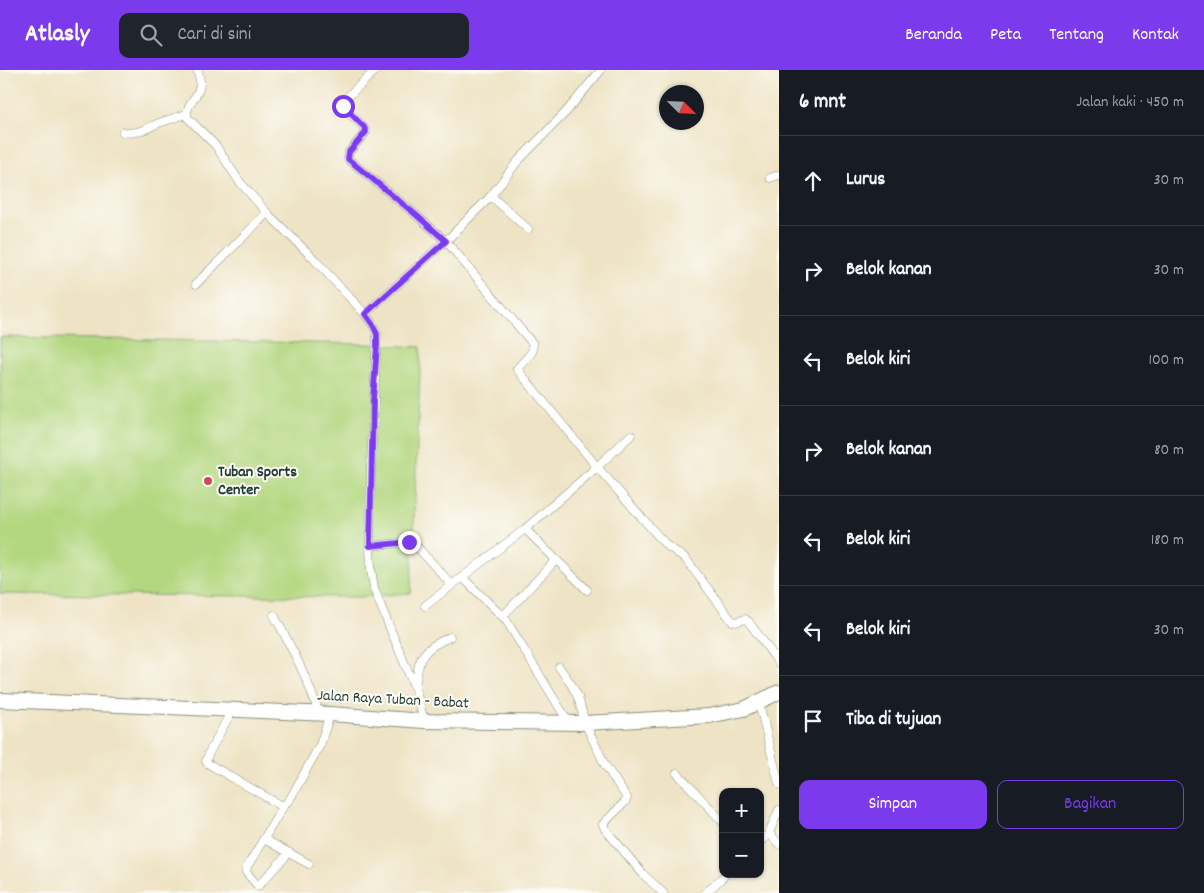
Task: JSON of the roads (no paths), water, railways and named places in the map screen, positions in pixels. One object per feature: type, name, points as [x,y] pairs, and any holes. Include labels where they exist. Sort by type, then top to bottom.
[{"type":"highway","name":"Jalan Raya Tuban - Babat","points":[[0,700],[324,714],[424,721],[585,723],[710,716],[744,709],[779,692]]},
{"type":"street","points":[[123,132],[134,134],[141,132],[156,124],[186,114],[200,88],[201,78],[197,70]]},
{"type":"street","points":[[376,70],[342,101],[346,110],[364,127],[366,132],[349,152],[348,159],[446,241],[533,344],[532,352],[517,369],[597,467],[666,545],[685,558],[732,621],[736,622],[745,619],[748,621],[779,663]]},
{"type":"street","points":[[365,314],[446,241],[491,196],[517,162],[566,112],[601,70]]},
{"type":"street","points":[[186,114],[189,120],[216,146],[239,181],[267,213],[313,258],[365,314],[377,334],[373,401],[370,546],[374,588],[420,700],[424,721]]},
{"type":"street","points":[[770,178],[779,175]]},
{"type":"street","points":[[491,196],[528,229]]},
{"type":"street","points":[[196,284],[267,213]]},
{"type":"street","points":[[425,606],[525,529],[631,436]]},
{"type":"street","points":[[525,529],[587,590]]},
{"type":"street","points":[[370,546],[412,543],[452,585]]},
{"type":"street","points":[[503,616],[556,560]]},
{"type":"street","points":[[462,577],[503,616],[569,723]]},
{"type":"street","points":[[274,615],[302,666],[324,714],[320,745],[290,799],[284,805],[246,870],[247,874],[258,886],[289,853]]},
{"type":"street","points":[[414,687],[420,661],[425,654],[429,649],[450,637]]},
{"type":"street","points":[[559,667],[578,696],[585,723],[606,765],[627,798],[603,824],[605,829],[632,862],[663,893]]},
{"type":"street","points":[[759,703],[779,784]]},
{"type":"street","points":[[232,710],[207,757],[207,764],[280,805],[284,805]]},
{"type":"street","points":[[677,773],[719,818]]},
{"type":"street","points":[[764,838],[769,833],[779,810]]},
{"type":"street","points":[[769,833],[779,844]]},
{"type":"street","points":[[264,839],[309,864]]},
{"type":"street","points":[[706,893],[722,878]]},
{"type":"place","name":"Tuban Sports Center","points":[[208,481]]}]
